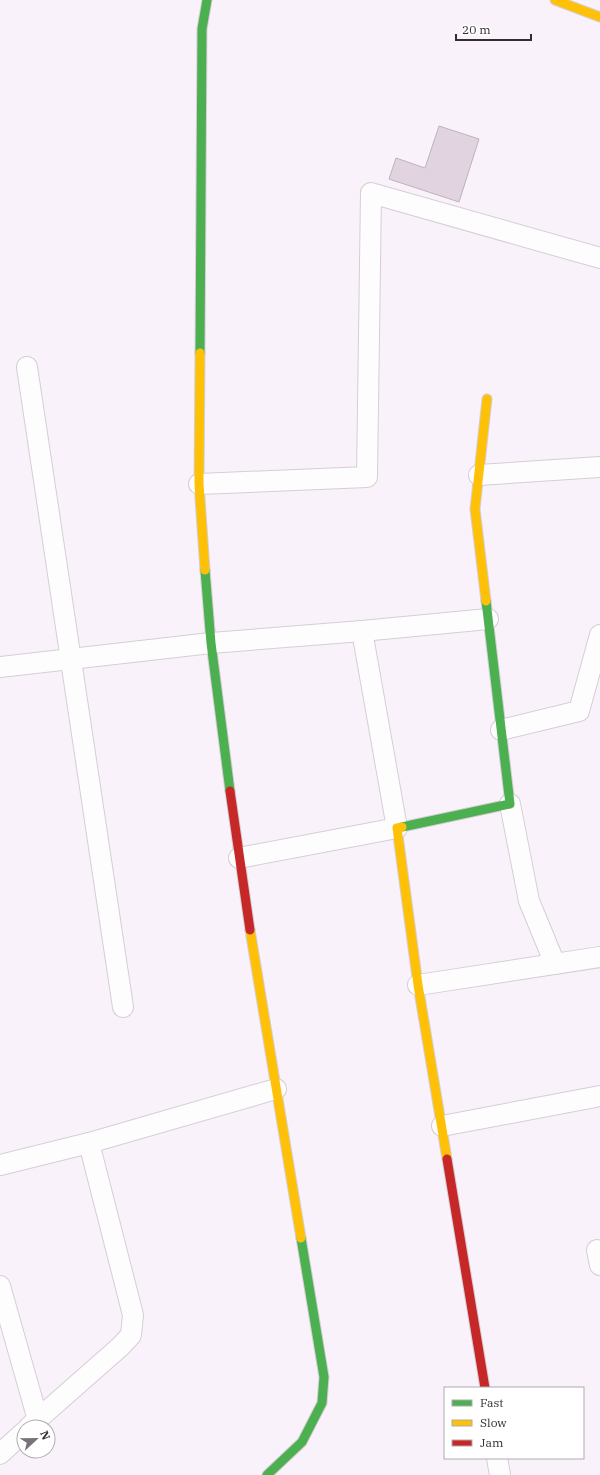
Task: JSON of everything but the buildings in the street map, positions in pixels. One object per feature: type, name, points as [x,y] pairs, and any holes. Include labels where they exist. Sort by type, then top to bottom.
[{"type":"street","points":[[207,0],[202,29],[199,484],[211,643],[239,858],[324,1377],[322,1403],[302,1442],[267,1475]]},
{"type":"street","points":[[555,0],[600,17]]},
{"type":"street","points":[[199,484],[367,476],[371,193],[600,258]]},
{"type":"street","points":[[27,367],[123,1007]]},
{"type":"street","points":[[487,399],[475,509],[501,730],[510,804],[529,901],[555,964]]},
{"type":"street","points":[[479,475],[600,467]]},
{"type":"street","points":[[0,666],[70,660],[211,643],[488,619]]},
{"type":"street","points":[[362,631],[397,828],[418,985],[485,1387]]},
{"type":"street","points":[[501,730],[579,711],[600,636]]},
{"type":"street","points":[[239,858],[397,828],[510,804]]},
{"type":"street","points":[[418,985],[600,957]]},
{"type":"street","points":[[0,1165],[89,1143],[276,1089]]},
{"type":"street","points":[[442,1126],[600,1096]]},
{"type":"street","points":[[38,1419],[121,1346],[131,1335],[133,1314],[89,1143]]},
{"type":"street","points":[[0,1286],[3,1309],[28,1419]]},
{"type":"street","points":[[0,1454],[16,1439]]},
{"type":"street","points":[[497,1459],[500,1475]]},
{"type":"traffic: fast","points":[[200,353],[202,29],[207,0]]},
{"type":"traffic: fast","points":[[205,570],[211,643],[230,791]]},
{"type":"traffic: fast","points":[[402,827],[510,804],[486,601]]},
{"type":"traffic: fast","points":[[267,1475],[302,1442],[322,1403],[324,1377],[301,1238]]},
{"type":"traffic: slow","points":[[555,0],[600,17]]},
{"type":"traffic: slow","points":[[200,353],[199,484],[205,570]]},
{"type":"traffic: slow","points":[[486,601],[475,509],[487,399]]},
{"type":"traffic: slow","points":[[402,827],[397,828],[418,985],[447,1159]]},
{"type":"traffic: slow","points":[[250,930],[301,1238]]},
{"type":"traffic: jam","points":[[230,791],[250,930]]},
{"type":"traffic: jam","points":[[447,1159],[485,1387]]}]
